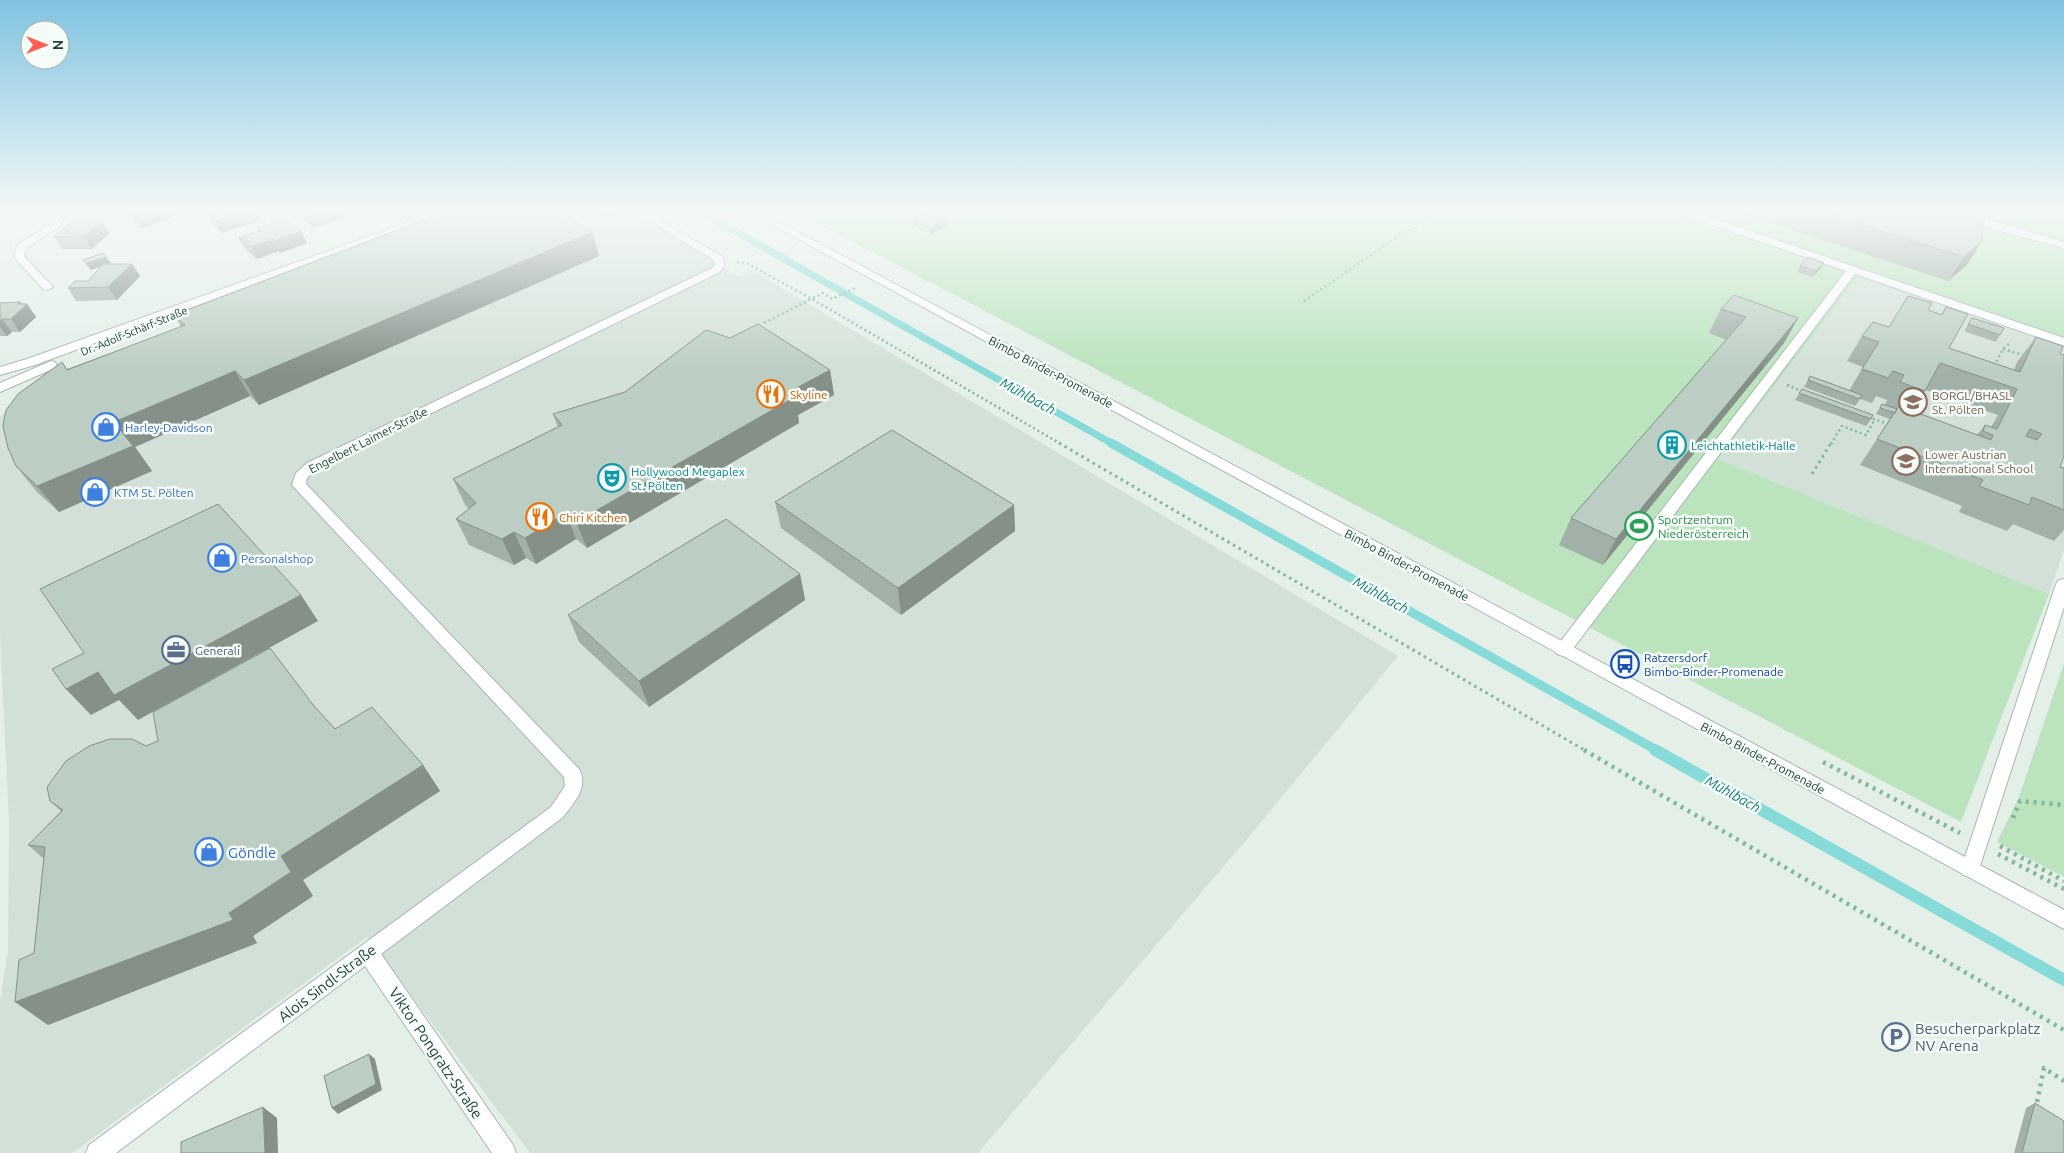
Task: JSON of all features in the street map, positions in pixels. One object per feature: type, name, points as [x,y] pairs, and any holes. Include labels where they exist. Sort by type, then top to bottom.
[{"type":"street","points":[[25,264],[47,287]]},
{"type":"street","name":"Dr.-Adolf-Schärf-Straße","points":[[0,371],[40,359],[300,264]]},
{"type":"street","name":"Engelbert Laimer-Straße","points":[[557,812],[574,787],[573,774],[300,485],[301,476],[312,466],[716,270],[720,264]]},
{"type":"street","name":"Bimbo Binder-Promenade","points":[[849,264],[2064,920]]},
{"type":"street","points":[[1835,264],[2064,342]]},
{"type":"street","points":[[1563,650],[1853,270]]},
{"type":"street","name":"Dr.-Adolf-Schärf-Straße","points":[[0,388],[268,275]]},
{"type":"street","points":[[1970,869],[2064,584]]},
{"type":"street","name":"Alois Sindl-Straße","points":[[97,1153],[557,812]]},
{"type":"street","name":"Viktor Pongratz-Straße","points":[[368,953],[505,1153]]},
{"type":"path","points":[[747,264],[812,299],[2064,1030]]},
{"type":"path","points":[[1304,301],[1359,264]]},
{"type":"path","points":[[764,323],[823,293],[832,299],[856,287]]},
{"type":"path","points":[[1991,371],[2003,349],[2029,330]]},
{"type":"path","points":[[2003,349],[2029,357]]},
{"type":"path","points":[[1770,379],[1808,394]]},
{"type":"path","points":[[1867,416],[1893,426]]},
{"type":"path","points":[[1812,474],[1842,426],[1866,435],[1875,419]]},
{"type":"path","points":[[2012,820],[2020,801],[2064,805]]},
{"type":"path","points":[[2004,838],[2000,847],[2064,881]]},
{"type":"path","points":[[1978,843],[2064,889]]},
{"type":"path","points":[[2038,1102],[2044,1068],[2062,1080]]},
{"type":"shaded area","points":[[353,264],[717,264],[738,276],[752,270],[1398,656],[1248,838],[978,1153],[530,1153],[367,937],[72,1153],[0,1153],[0,1001],[8,951],[9,820],[0,635],[0,417],[33,390]]},
{"type":"shaded area","name":"BORGL/BHASL St. Pölten","points":[[1860,275],[2064,345],[2064,550],[2049,594],[1718,459]]},
{"type":"green space","name":"Sportzentrum Niederösterreich","points":[[895,264],[2064,264],[2064,345],[1860,275],[1718,459],[2049,594],[1961,822]]},
{"type":"green space","points":[[2064,663],[2064,877],[1997,842],[2019,797]]},
{"type":"building","points":[[103,264],[132,264],[108,287],[68,288],[75,281],[88,281]]},
{"type":"building","points":[[309,264],[517,264],[244,380],[235,371],[114,422],[133,446],[37,486],[16,466],[8,448],[3,426],[6,410],[18,394],[62,362],[67,370],[185,325],[174,315]]},
{"type":"building","points":[[1802,264],[1823,264],[1816,271],[1800,266]]},
{"type":"building","name":"Leichtathletik-Halle","points":[[1734,295],[1798,318],[1616,539],[1571,518],[1746,317],[1721,309]]},
{"type":"building","points":[[1908,296],[1932,303],[1928,310],[1942,315],[1946,307],[1968,314],[1949,348],[2020,372],[2036,337],[2063,346],[2060,354],[2064,355],[2064,456],[2060,467],[2064,468],[2064,510],[2032,497],[2029,505],[1979,486],[1983,480],[1877,439],[1899,406],[1991,440],[1993,435],[1983,431],[1985,425],[1997,429],[2017,389],[1940,363],[1925,391],[1900,382],[1904,375],[1893,371],[1888,378],[1862,369],[1879,342],[1862,336],[1873,322],[1889,327]],"holes":[[[2030,429],[2042,434],[2037,440],[2026,436]]]},
{"type":"building","points":[[20,302],[18,304],[27,304],[11,319],[2,319],[0,321],[0,303]]},
{"type":"building","points":[[1972,318],[2004,328],[2000,335],[1968,324]]},
{"type":"building","name":"Hollywood Megaplex St. Pölten","points":[[758,324],[830,370],[789,392],[795,397],[576,522],[566,513],[525,538],[514,532],[502,539],[456,519],[476,503],[453,479],[562,425],[553,414],[625,392],[706,330],[730,338]]},
{"type":"building","points":[[1810,376],[1862,395],[1859,399],[1808,380]]},
{"type":"building","points":[[1802,389],[1873,415],[1871,419],[1799,393]]},
{"type":"building","points":[[1882,404],[1897,409],[1895,413],[1880,408]]},
{"type":"building","points":[[892,430],[1014,505],[898,588],[775,502]]},
{"type":"building","name":"Generali","points":[[218,504],[301,595],[114,695],[98,672],[66,689],[52,669],[84,653],[40,589]]},
{"type":"building","points":[[726,519],[800,574],[639,681],[568,615]]},
{"type":"building","name":"Göndle","points":[[270,648],[314,706],[335,729],[372,707],[423,765],[281,856],[291,872],[229,913],[233,920],[15,1002],[19,960],[34,953],[45,847],[28,845],[63,810],[50,801],[47,787],[66,761],[89,746],[110,739],[132,739],[146,746],[158,741],[153,712]]},
{"type":"building","points":[[369,1054],[376,1084],[332,1108],[324,1076]]},
{"type":"building","points":[[2035,1103],[2064,1121],[2064,1153],[2022,1153]]},
{"type":"building","points":[[263,1107],[265,1153],[181,1153],[181,1142]]},
{"type":"waterway","name":"Mühlbach","points":[[793,264],[1113,444]]},
{"type":"waterway","name":"Mühlbach","points":[[1111,443],[1658,751]]},
{"type":"waterway","name":"Mühlbach","points":[[1655,750],[2064,980]]},
{"type":"place","name":"Skyline","points":[[771,394]]},
{"type":"place","name":"BORGL/BHASL St. Pölten","points":[[1913,402]]},
{"type":"place","name":"Harley-Davidson","points":[[106,427]]},
{"type":"place","name":"Leichtathletik-Halle","points":[[1672,445]]},
{"type":"place","name":"Lower Austrian International School","points":[[1906,461]]},
{"type":"place","name":"Hollywood Megaplex St. Pölten","points":[[612,478]]},
{"type":"place","name":"KTM St. Pölten","points":[[95,492]]},
{"type":"place","name":"Chiri Kitchen","points":[[540,517]]},
{"type":"place","name":"Sportzentrum Niederösterreich","points":[[1639,526]]},
{"type":"place","name":"Personalshop","points":[[222,558]]},
{"type":"place","name":"Generali","points":[[176,650]]},
{"type":"place","name":"Ratzersdorf Bimbo-Binder-Promenade","points":[[1625,664]]},
{"type":"place","name":"Göndle","points":[[209,852]]},
{"type":"place","name":"Besucherparkplatz NV Arena","points":[[1896,1037]]}]
